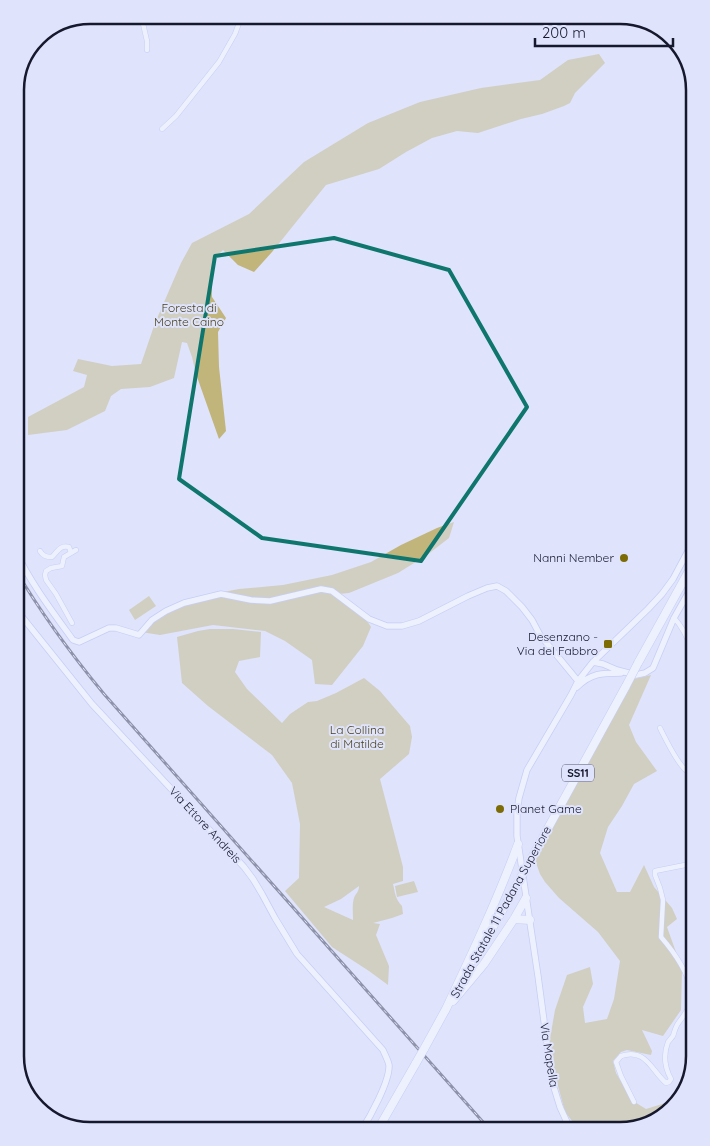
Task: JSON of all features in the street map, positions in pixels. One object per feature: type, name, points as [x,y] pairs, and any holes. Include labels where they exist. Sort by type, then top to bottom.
[{"type":"highway","name":"Strada Statale 11 Padana Superiore","points":[[382,1122],[514,890],[686,576]]},
{"type":"highway","points":[[445,1011],[472,953],[518,844]]},
{"type":"highway","points":[[445,1011],[484,964],[526,898]]},
{"type":"highway","points":[[514,919],[530,920]]},
{"type":"street","points":[[144,24],[147,41],[146,50]]},
{"type":"street","points":[[162,130],[176,116],[219,62],[239,24]]},
{"type":"street","points":[[40,551],[46,557],[52,557],[60,547],[64,546],[69,547],[71,553]]},
{"type":"street","points":[[72,624],[46,580],[45,574],[51,568],[62,566],[64,557],[76,550]]},
{"type":"street","points":[[573,692],[578,681],[593,662],[662,594],[686,554]]},
{"type":"street","points":[[24,570],[72,640],[79,642],[109,628],[116,628],[139,636],[152,620],[166,611],[184,602],[221,594],[252,600],[270,601],[322,589],[332,591],[369,619],[387,626],[402,626],[419,621],[468,596],[497,586],[506,591],[522,607],[540,635],[578,681]]},
{"type":"street","points":[[573,692],[589,677],[598,674],[640,674],[653,668],[669,628],[686,597]]},
{"type":"street","points":[[674,618],[686,638]]},
{"type":"street","name":"Via Ettore Andreis","points":[[24,619],[92,704],[244,867],[297,954],[383,1050],[388,1064],[388,1073],[367,1122]]},
{"type":"street","points":[[669,628],[683,631]]},
{"type":"street","points":[[605,650],[609,666]]},
{"type":"street","points":[[593,662],[626,673]]},
{"type":"street","points":[[593,662],[603,673]]},
{"type":"street","name":"Via Mapella","points":[[567,1122],[552,1081],[518,844],[517,812],[527,770],[573,692]]},
{"type":"street","points":[[660,728],[686,770]]},
{"type":"street","points":[[686,865],[655,871],[663,900],[661,937],[673,951],[686,975]]},
{"type":"street","points":[[634,1102],[616,1062],[621,1056],[634,1053],[652,1066],[666,1083],[669,1082],[671,1079],[665,1064],[668,1042],[686,1012]]},
{"type":"highlighted area","points":[[334,238],[449,270],[527,407],[421,561],[262,538],[179,479],[215,256]]},
{"type":"green space","name":"Foresta di Monte Caino","points":[[599,54],[605,63],[575,93],[570,103],[542,114],[478,133],[457,131],[432,138],[379,169],[326,185],[254,272],[238,265],[223,250],[212,261],[212,297],[226,318],[218,332],[219,367],[226,431],[219,439],[187,343],[182,342],[174,378],[150,387],[121,389],[111,396],[105,411],[67,430],[28,435],[28,417],[84,387],[87,375],[73,371],[78,359],[112,366],[141,364],[155,323],[181,263],[192,243],[249,214],[304,162],[368,123],[420,102],[481,88],[540,80],[568,60]]},
{"type":"green space","points":[[454,522],[449,538],[427,555],[398,573],[349,593],[338,594],[358,607],[371,627],[363,646],[332,685],[315,684],[312,660],[285,641],[265,631],[213,625],[160,635],[141,632],[152,617],[192,598],[239,589],[283,585],[332,575],[371,562],[401,545]]},
{"type":"green space","points":[[149,596],[156,606],[135,620],[129,610]]},
{"type":"green space","name":"La Collina di Matilde","points":[[233,629],[261,632],[260,657],[239,661],[235,672],[247,689],[282,723],[290,714],[308,702],[317,701],[336,693],[364,678],[380,691],[410,726],[412,737],[409,754],[380,779],[403,867],[403,881],[393,884],[397,898],[402,906],[403,914],[373,923],[380,924],[376,935],[389,966],[388,985],[332,947],[285,891],[299,878],[300,824],[292,783],[272,755],[208,706],[182,683],[177,637],[198,631]],"holes":[[[359,886],[353,900],[353,920],[324,907],[341,899]]]},
{"type":"green space","points":[[651,675],[629,725],[636,742],[657,771],[634,784],[608,827],[600,853],[617,892],[630,892],[644,865],[654,887],[672,908],[677,919],[667,927],[682,969],[681,1010],[663,1036],[642,1030],[652,1051],[651,1055],[627,1050],[621,1052],[613,1061],[616,1073],[633,1101],[646,1109],[667,1102],[664,1106],[649,1115],[629,1122],[573,1122],[565,1112],[547,1045],[549,1044],[555,1010],[567,975],[590,967],[593,984],[583,1007],[585,1023],[607,1019],[614,999],[620,961],[598,932],[559,898],[545,882],[535,860],[577,780],[634,679]]},
{"type":"green space","points":[[414,881],[418,892],[397,897],[395,886]]},
{"type":"railway","points":[[24,583],[57,633],[104,694],[483,1122]]},
{"type":"place","name":"Nanni Nember","points":[[624,558]]},
{"type":"place","name":"Desenzano - Via del Fabbro","points":[[608,644]]},
{"type":"place","name":"Planet Game","points":[[500,809]]}]
